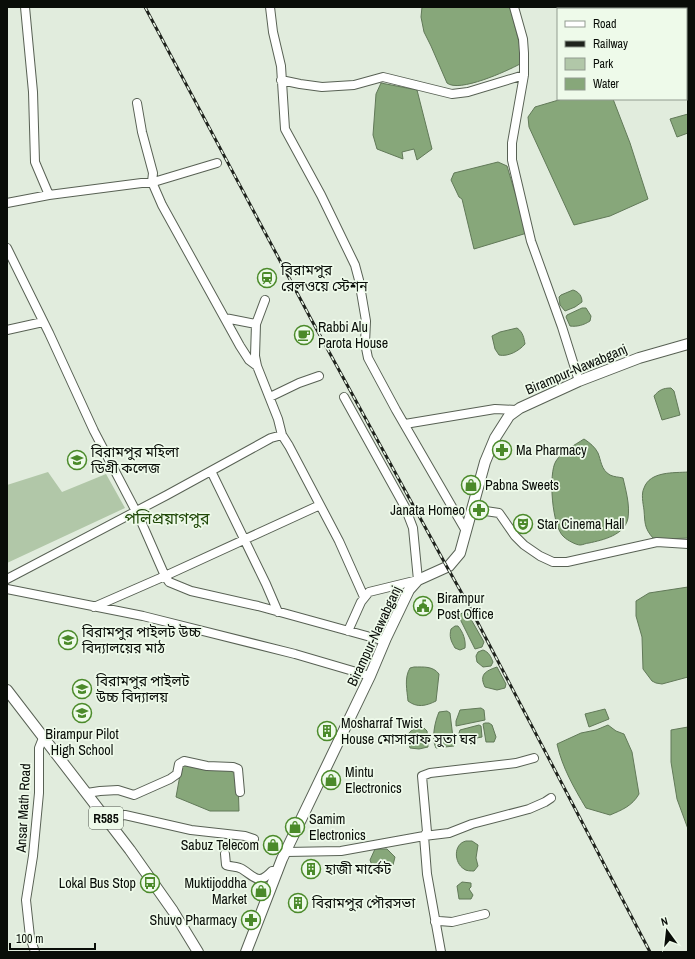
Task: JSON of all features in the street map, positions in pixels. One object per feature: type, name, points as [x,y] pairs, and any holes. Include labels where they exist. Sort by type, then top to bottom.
[{"type":"main road","name":"Birampur-Nawabganj","points":[[246,952],[286,852],[370,676],[409,590],[418,580],[446,568],[455,561],[460,553],[485,462],[495,438],[509,416],[516,410],[579,381],[639,358],[688,344]]},
{"type":"main road","name":"R585","points":[[7,690],[106,818],[173,911],[198,952]]},
{"type":"street","points":[[25,7],[32,92],[35,162],[49,195]]},
{"type":"street","points":[[270,7],[273,32],[281,66],[285,129],[321,195],[355,265],[365,314],[365,343],[368,358],[404,424],[466,531]]},
{"type":"street","points":[[514,7],[522,39],[524,53],[524,75],[512,143],[512,160],[531,241],[562,327],[579,381]]},
{"type":"street","points":[[281,80],[322,87],[354,85],[383,77],[452,94],[468,92],[524,75]]},
{"type":"street","points":[[137,104],[142,132],[153,172],[152,182],[162,206],[249,360],[257,366]]},
{"type":"street","points":[[7,203],[49,195],[152,182],[217,163]]},
{"type":"street","points":[[7,248],[94,430],[136,511],[169,582],[190,591],[278,612],[385,641]]},
{"type":"street","points":[[265,300],[256,324],[255,356],[257,366],[270,397],[282,434],[339,541],[364,597]]},
{"type":"street","points":[[225,318],[256,324]]},
{"type":"street","points":[[7,330],[43,322]]},
{"type":"street","points":[[270,397],[299,383],[319,376]]},
{"type":"street","points":[[344,397],[405,507],[413,528],[418,580],[369,592],[361,602],[348,631]]},
{"type":"street","points":[[404,424],[495,409],[516,410]]},
{"type":"street","points":[[7,579],[271,438],[282,434]]},
{"type":"street","points":[[211,471],[278,612]]},
{"type":"street","points":[[93,607],[165,576],[320,505]]},
{"type":"street","points":[[472,509],[499,513],[515,536],[524,545],[540,556],[553,562],[568,562],[657,542],[688,544]]},
{"type":"street","points":[[7,589],[143,616],[287,652],[370,676]]},
{"type":"street","name":"Ansar Math Road","points":[[35,952],[30,937],[26,900],[33,856],[39,793],[38,748],[43,738]]},
{"type":"street","points":[[441,952],[427,874],[424,836],[427,832],[422,776],[516,763],[534,758]]},
{"type":"street","points":[[87,793],[118,790],[134,795],[170,779],[177,774],[179,764],[184,761],[207,766],[233,767],[238,769],[240,792]]},
{"type":"street","points":[[286,852],[341,851],[449,833],[472,824],[529,809],[551,798]]},
{"type":"street","points":[[106,818],[125,815],[191,830],[246,836],[254,839]]},
{"type":"street","points":[[225,854],[226,864],[240,868],[253,878],[262,879],[268,876],[272,871],[278,871]]},
{"type":"street","points":[[435,922],[438,920],[452,922],[485,914]]},
{"type":"green space","points":[[48,472],[62,492],[106,474],[125,508],[7,563],[7,485]]},
{"type":"water","points":[[422,7],[510,7],[520,46],[520,64],[494,76],[472,83],[453,85],[447,83],[424,32],[421,17]]},
{"type":"water","points":[[381,83],[417,90],[432,149],[417,160],[414,149],[402,152],[403,159],[377,149],[373,135],[376,94]]},
{"type":"water","points":[[559,100],[613,100],[630,143],[648,199],[610,216],[574,225],[529,127],[528,117],[535,107]]},
{"type":"water","points":[[688,114],[688,133],[677,137],[670,119]]},
{"type":"water","points":[[498,162],[507,166],[527,233],[474,249],[462,199],[459,197],[451,180],[454,173]]},
{"type":"water","points":[[573,290],[580,294],[582,302],[565,311],[560,305],[559,297]]},
{"type":"water","points":[[582,308],[586,308],[591,316],[590,321],[585,324],[570,326],[566,317],[567,315]]},
{"type":"water","points":[[517,328],[524,337],[525,344],[513,353],[499,355],[495,349],[492,336],[500,332]]},
{"type":"water","points":[[671,388],[674,391],[680,415],[662,420],[654,396],[661,390]]},
{"type":"water","points":[[584,439],[597,451],[603,468],[607,473],[612,476],[623,478],[627,498],[628,518],[623,529],[613,536],[580,545],[567,540],[560,532],[552,500],[552,477],[556,461],[559,457],[569,448]]},
{"type":"water","points":[[688,472],[688,538],[653,538],[646,528],[642,496],[647,482],[651,478],[663,474]]},
{"type":"water","points":[[688,587],[688,677],[662,684],[656,683],[652,681],[643,669],[642,637],[636,616],[636,601],[649,593]]},
{"type":"water","points":[[465,612],[468,614],[484,642],[482,647],[475,649],[458,615]]},
{"type":"water","points":[[455,626],[460,628],[465,639],[465,648],[460,650],[455,648],[451,639],[451,629]]},
{"type":"water","points":[[483,650],[488,653],[493,662],[491,666],[483,667],[477,662],[476,656],[478,652]]},
{"type":"water","points":[[497,667],[506,684],[505,688],[497,690],[485,687],[483,683],[484,674]]},
{"type":"water","points":[[410,668],[431,668],[439,674],[436,701],[422,706],[415,705],[408,701],[406,684],[407,676]]},
{"type":"water","points":[[481,708],[484,710],[485,720],[456,726],[456,721],[460,710]]},
{"type":"water","points":[[605,709],[609,719],[589,727],[585,714]]},
{"type":"water","points":[[447,711],[450,713],[454,746],[436,748],[434,730],[436,720],[439,712]]},
{"type":"water","points":[[485,723],[492,725],[496,737],[494,742],[486,742],[483,724]]},
{"type":"water","points":[[479,725],[481,726],[482,737],[461,741],[459,733],[460,730]]},
{"type":"water","points":[[608,725],[616,731],[624,734],[632,752],[639,794],[630,805],[610,815],[586,808],[565,769],[557,744],[581,733],[596,730]]},
{"type":"water","points":[[423,727],[427,731],[428,747],[419,749],[410,748],[407,736],[408,734],[413,730]]},
{"type":"water","points":[[688,727],[688,829],[677,799],[671,762],[671,730]]},
{"type":"water","points":[[182,764],[236,769],[239,811],[210,811],[176,797]]},
{"type":"water","points":[[472,841],[478,845],[476,858],[478,866],[474,871],[465,870],[458,863],[456,854],[457,850],[462,843]]},
{"type":"water","points":[[375,849],[387,849],[395,857],[393,865],[385,870],[377,869],[370,860]]},
{"type":"water","points":[[462,882],[471,883],[471,887],[469,889],[473,895],[471,899],[459,899],[457,886]]},
{"type":"railway","points":[[145,7],[311,319],[468,604],[650,952]]},
{"type":"place","name":"বিরামপুর রেলওয়ে স্টেশন","points":[[267,278]]},
{"type":"place","name":"Rabbi Alu Parota House","points":[[304,335]]},
{"type":"place","name":"Ma Pharmacy","points":[[502,450]]},
{"type":"place","name":"বিরামপুর মহিলা ডিগ্রী কলেজ","points":[[77,460]]},
{"type":"place","name":"Pabna Sweets","points":[[471,485]]},
{"type":"place","name":"Janata Homeo","points":[[479,510]]},
{"type":"place","name":"Star Cinema Hall","points":[[523,524]]},
{"type":"place","name":"Birampur Post Office","points":[[423,606]]},
{"type":"place","name":"বিরামপুর পাইলট উচ্চ বিদ্যালয়ের মাঠ","points":[[68,640]]},
{"type":"place","name":"বিরামপুর পাইলট উচ্চ বিদ্যালয়","points":[[82,689]]},
{"type":"place","name":"Birampur Pilot High School","points":[[82,713]]},
{"type":"place","name":"Mosharraf Twist House মোসারাফ সুতা ঘর","points":[[327,731]]},
{"type":"place","name":"Mintu Electronics","points":[[331,780]]},
{"type":"place","name":"Samim Electronics","points":[[295,827]]},
{"type":"place","name":"Sabuz Telecom","points":[[273,845]]},
{"type":"place","name":"হাজী মার্কেট","points":[[311,869]]},
{"type":"place","name":"Lokal Bus Stop","points":[[150,883]]},
{"type":"place","name":"Muktijoddha Market","points":[[261,891]]},
{"type":"place","name":"বিরামপুর পৌরসভা","points":[[298,903]]},
{"type":"place","name":"Shuvo Pharmacy","points":[[251,920]]},
{"type":"district","name":"পলিপ্রয়াগপুর","points":[[167,518]]}]
